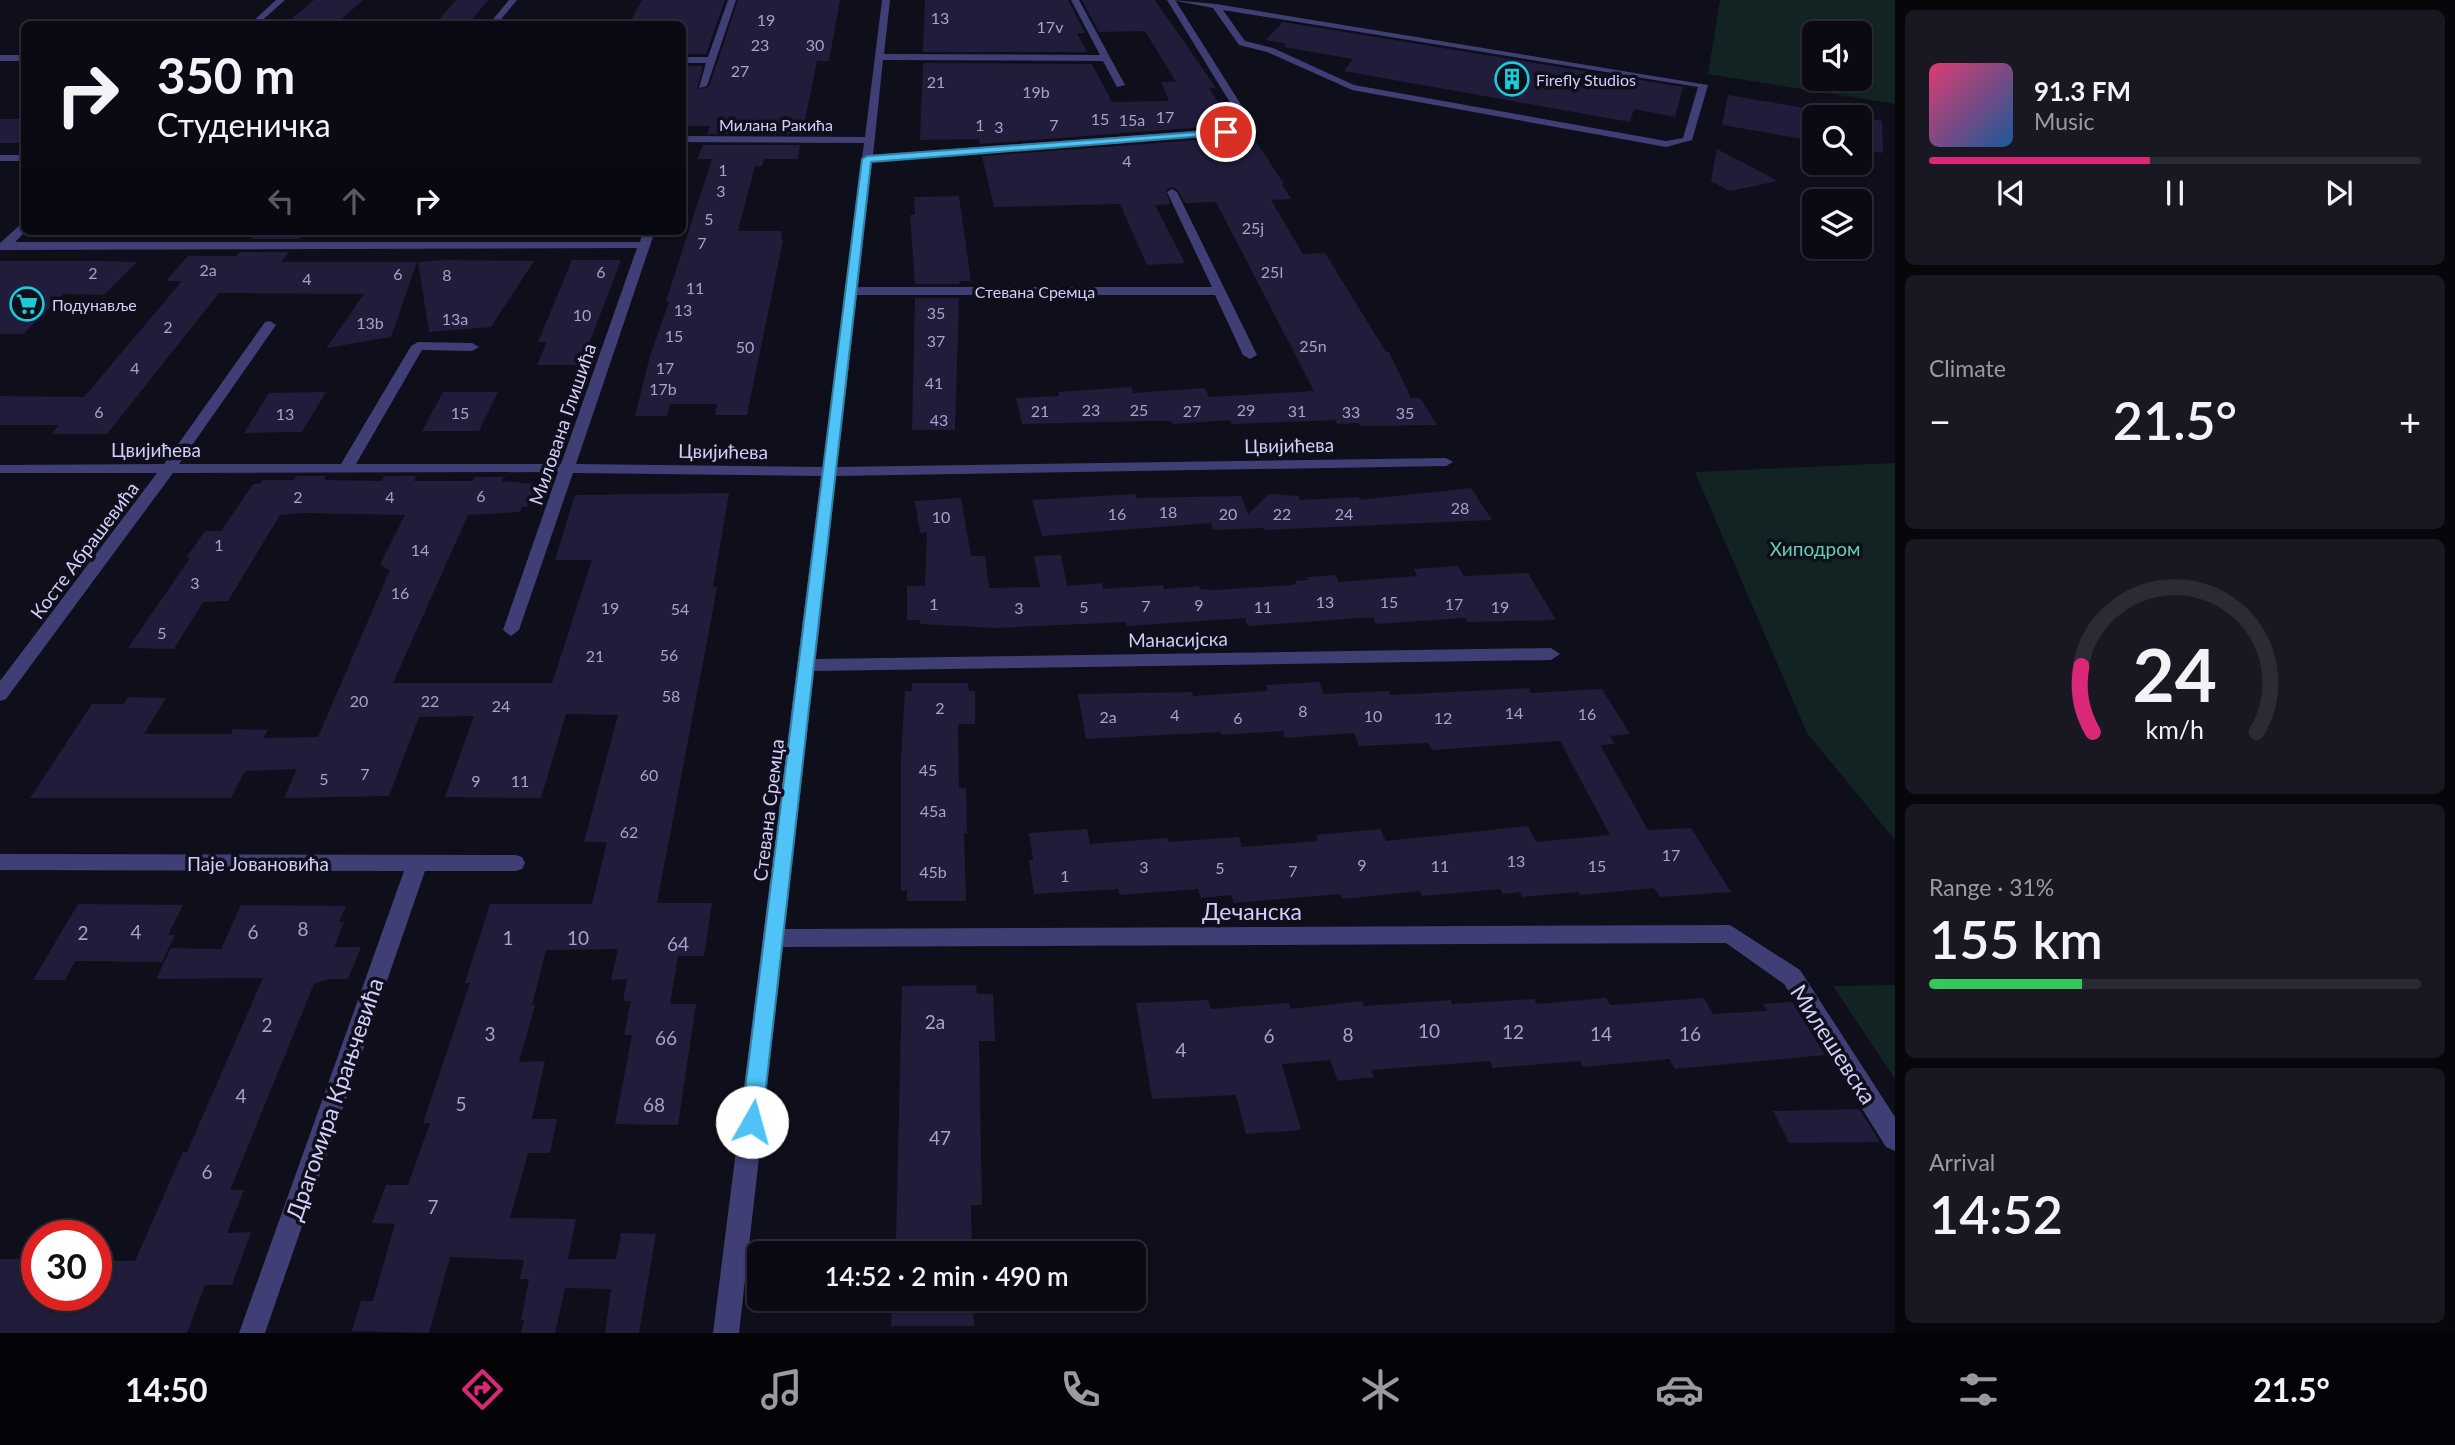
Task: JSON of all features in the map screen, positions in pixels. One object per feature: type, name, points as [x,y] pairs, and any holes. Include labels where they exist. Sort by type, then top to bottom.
[{"type":"street","points":[[257,21],[281,0]]},
{"type":"street","points":[[496,21],[513,0]]},
{"type":"street","points":[[702,86],[732,0]]},
{"type":"street","name":"Стевана Сремца","points":[[726,1333],[886,0]]},
{"type":"street","points":[[1075,0],[1120,85]]},
{"type":"street","points":[[867,159],[1252,130],[1171,0]]},
{"type":"street","points":[[1176,0],[1216,6],[1674,80],[1703,86],[1687,140],[1666,144],[1352,87],[1270,50],[1242,43],[1216,6]]},
{"type":"street","points":[[879,57],[1104,58]]},
{"type":"street","points":[[0,58],[21,58]]},
{"type":"street","points":[[686,60],[711,60]]},
{"type":"street","name":"Милана Ракића","points":[[686,139],[869,140]]},
{"type":"street","points":[[0,158],[21,158]]},
{"type":"street","points":[[1172,192],[1250,355]]},
{"type":"street","points":[[3,247],[21,230]]},
{"type":"street","points":[[324,244],[331,235]]},
{"type":"street","name":"Милована Глишића","points":[[511,630],[648,235]]},
{"type":"street","points":[[3,247],[324,244],[644,246]]},
{"type":"street","name":"Стевана Сремца","points":[[851,291],[1219,291]]},
{"type":"street","name":"Косте Абрашевића","points":[[0,694],[169,468],[270,325]]},
{"type":"street","points":[[346,468],[418,346],[472,347]]},
{"type":"street","name":"Цвијићева","points":[[0,469],[567,468],[829,472],[1446,462]]},
{"type":"street","name":"Манасијска","points":[[806,665],[1551,654]]},
{"type":"street","name":"Паје Јовановића","points":[[0,862],[515,863]]},
{"type":"street","name":"Драгомира Крањчевића","points":[[252,1333],[417,864]]},
{"type":"street","name":"Дечанска","points":[[774,938],[1730,934]]},
{"type":"street","name":"Милешевска","points":[[1730,934],[1792,978],[1895,1139]]},
{"type":"green space","points":[[1720,0],[1895,0],[1895,104],[1814,91],[1872,91],[1872,21],[1802,21],[1802,89],[1708,74]]},
{"type":"green space","name":"Хиподром","points":[[1895,463],[1895,840],[1807,733],[1695,472]]},
{"type":"green space","points":[[1895,985],[1895,1079],[1833,986]]},
{"type":"building","points":[[314,0],[363,0],[339,21],[289,21]]},
{"type":"building","points":[[456,0],[488,0],[470,21],[438,21]]},
{"type":"building","points":[[642,0],[725,0],[706,54],[686,54],[686,21],[631,21]]},
{"type":"building","points":[[738,0],[840,0],[829,61],[817,61],[802,134],[707,134],[710,126],[686,126],[686,66],[703,66],[697,89],[709,87]]},
{"type":"building","points":[[925,0],[1068,0],[1085,33],[1077,33],[1087,52],[923,52]]},
{"type":"building","points":[[1082,0],[1155,0],[1216,88],[1209,88],[1232,125],[980,144],[979,139],[920,140],[923,63],[1092,64],[1112,102],[1169,101],[1161,82],[1176,82],[1145,31],[1099,32]]},
{"type":"building","name":"Firefly Studios","points":[[1283,22],[1683,87],[1675,117],[1634,109],[1630,122],[1344,71],[1353,59],[1284,47],[1286,44],[1266,40]]},
{"type":"building","points":[[1728,95],[1802,108],[1802,139],[1722,125]]},
{"type":"building","points":[[0,119],[21,119],[21,143],[0,143]]},
{"type":"building","points":[[1872,119],[1882,121],[1883,153],[1872,151]]},
{"type":"building","points":[[1239,137],[1241,140],[1255,140],[1284,184],[1291,199],[1271,200],[1303,254],[1325,253],[1386,352],[1389,352],[1411,398],[1420,398],[1437,425],[1360,426],[1358,423],[1337,424],[1335,420],[1232,424],[1230,420],[1173,424],[1172,421],[1148,421],[1022,424],[1016,398],[1059,396],[1058,392],[1131,387],[1133,393],[1205,388],[1209,397],[1314,391],[1216,202],[1185,203],[1178,190],[1173,187],[1166,190],[1170,204],[1155,205],[1185,263],[1147,265],[1120,204],[994,207],[982,156]]},
{"type":"building","points":[[703,145],[800,145],[798,159],[764,159],[762,166],[755,166],[738,231],[782,231],[783,240],[747,415],[715,415],[717,404],[670,404],[667,416],[635,416],[650,356],[669,302],[666,301],[712,159],[697,159]]},
{"type":"building","points":[[1717,149],[1778,181],[1730,191],[1711,181]]},
{"type":"building","points":[[959,196],[971,281],[960,281],[959,284],[915,284],[910,215],[915,215],[914,197]]},
{"type":"building","points":[[254,235],[302,235],[299,239],[251,239]]},
{"type":"building","points":[[240,252],[289,252],[281,262],[417,262],[391,337],[326,348],[364,294],[219,293],[107,434],[52,434],[59,425],[0,425],[0,396],[84,397],[182,281],[166,281],[188,256],[236,256]]},
{"type":"building","points":[[572,260],[621,260],[581,365],[537,365],[547,342],[538,342]]},
{"type":"building","points":[[0,261],[137,262],[104,295],[64,294],[23,334],[0,334]]},
{"type":"building","points":[[534,261],[491,327],[429,332],[418,262]]},
{"type":"building","points":[[915,298],[959,298],[955,430],[912,430]]},
{"type":"building","points":[[326,392],[302,432],[244,433],[269,393]]},
{"type":"building","points":[[443,392],[498,392],[479,431],[422,431]]},
{"type":"building","points":[[296,476],[326,476],[324,480],[382,481],[384,476],[416,476],[414,481],[473,481],[475,477],[503,477],[502,481],[536,484],[527,507],[522,507],[520,512],[468,515],[393,683],[552,683],[592,560],[555,560],[575,495],[729,493],[713,587],[717,587],[657,903],[712,903],[704,956],[678,956],[670,1004],[696,1004],[678,1125],[615,1124],[632,1035],[624,1035],[631,1001],[623,1001],[627,979],[611,980],[618,949],[546,950],[532,1005],[535,1005],[519,1062],[545,1061],[532,1119],[557,1119],[550,1153],[528,1153],[510,1218],[576,1219],[568,1259],[616,1259],[621,1233],[656,1234],[639,1333],[605,1333],[611,1289],[565,1288],[555,1333],[521,1333],[529,1279],[520,1279],[524,1260],[450,1257],[429,1333],[352,1331],[361,1301],[373,1301],[395,1224],[372,1223],[386,1185],[408,1185],[430,1123],[423,1123],[470,983],[465,983],[490,904],[592,904],[607,842],[584,842],[618,715],[566,714],[541,798],[445,797],[474,716],[419,717],[389,796],[284,798],[297,769],[245,771],[231,798],[30,798],[92,704],[124,704],[128,697],[166,698],[144,734],[231,734],[233,729],[268,730],[263,738],[318,737],[390,570],[380,565],[405,515],[280,515],[228,601],[203,602],[174,649],[128,648],[190,558],[186,558],[205,531],[221,531],[253,484],[260,484],[263,480],[294,480]]},
{"type":"building","points":[[1471,488],[1492,520],[1265,530],[1213,530],[1211,523],[1042,536],[1032,500],[1135,494],[1136,498],[1241,496],[1248,514],[1269,494],[1298,496],[1300,500],[1359,497],[1360,500]]},
{"type":"building","points":[[961,498],[971,556],[985,556],[989,588],[1040,587],[1034,556],[1061,555],[1067,586],[1102,583],[1103,589],[1163,585],[1164,589],[1199,586],[1200,589],[1214,590],[1293,585],[1297,583],[1295,581],[1308,580],[1307,577],[1336,575],[1339,582],[1417,576],[1414,569],[1458,566],[1464,576],[1528,573],[1556,620],[1467,622],[1465,618],[1376,624],[1373,617],[1248,626],[1245,618],[1127,626],[1126,622],[996,628],[920,624],[920,620],[907,620],[907,586],[925,586],[927,532],[920,533],[915,501]]},
{"type":"building","points":[[1319,682],[1324,694],[1389,691],[1391,695],[1529,688],[1531,693],[1602,689],[1630,734],[1610,736],[1615,744],[1600,745],[1648,830],[1691,828],[1731,892],[1660,897],[1654,888],[1522,897],[1520,892],[1503,894],[1500,889],[1422,896],[1420,891],[1342,899],[1340,894],[1234,903],[1231,895],[1201,898],[1198,889],[1120,895],[1118,889],[1034,894],[1029,860],[1033,860],[1029,833],[1087,829],[1090,844],[1167,838],[1168,842],[1239,837],[1242,847],[1318,841],[1316,835],[1380,829],[1386,841],[1528,826],[1536,842],[1610,835],[1560,741],[1432,750],[1428,743],[1359,746],[1354,733],[1285,738],[1283,731],[1221,735],[1221,732],[1086,739],[1078,694],[1192,692],[1193,696],[1268,691],[1266,685]]},
{"type":"building","points":[[912,683],[968,683],[969,691],[975,691],[975,724],[959,724],[958,727],[959,788],[966,788],[966,901],[907,901],[907,890],[901,891],[901,760],[905,691],[912,691]]},
{"type":"building","points":[[78,904],[183,905],[168,935],[175,935],[162,962],[75,961],[65,980],[33,980]]},
{"type":"building","points":[[241,905],[346,906],[339,922],[344,922],[334,947],[361,947],[348,979],[328,979],[314,984],[230,1190],[244,1190],[227,1233],[251,1232],[232,1285],[205,1285],[187,1333],[0,1333],[0,1259],[21,1259],[21,1311],[112,1311],[112,1261],[135,1261],[183,1152],[187,1152],[263,978],[156,979],[171,948],[221,949]]},
{"type":"building","points":[[976,985],[977,994],[993,994],[995,1041],[979,1041],[982,1205],[971,1205],[972,1241],[896,1241],[902,986]]},
{"type":"building","points":[[1606,998],[1610,1005],[1704,998],[1713,1014],[1767,1011],[1763,1004],[1792,1002],[1825,1055],[1675,1069],[1669,1059],[1583,1067],[1580,1061],[1493,1068],[1490,1061],[1371,1070],[1374,1077],[1338,1081],[1330,1060],[1282,1064],[1301,1130],[1246,1134],[1236,1095],[1152,1099],[1136,1003],[1208,1000],[1211,1009],[1289,1003],[1291,1009],[1362,1001],[1364,1006],[1451,1000],[1452,1004],[1534,999],[1537,1004]]},
{"type":"building","points":[[1859,1109],[1880,1142],[1789,1143],[1773,1111]]},
{"type":"building","points":[[892,1311],[973,1311],[974,1326],[891,1326]]},
{"type":"place","name":"Firefly Studios","points":[[1512,79]]},
{"type":"place","name":"Подунавље","points":[[27,304]]},
{"type":"route","points":[[752,1122],[867,159],[1226,132]]}]
